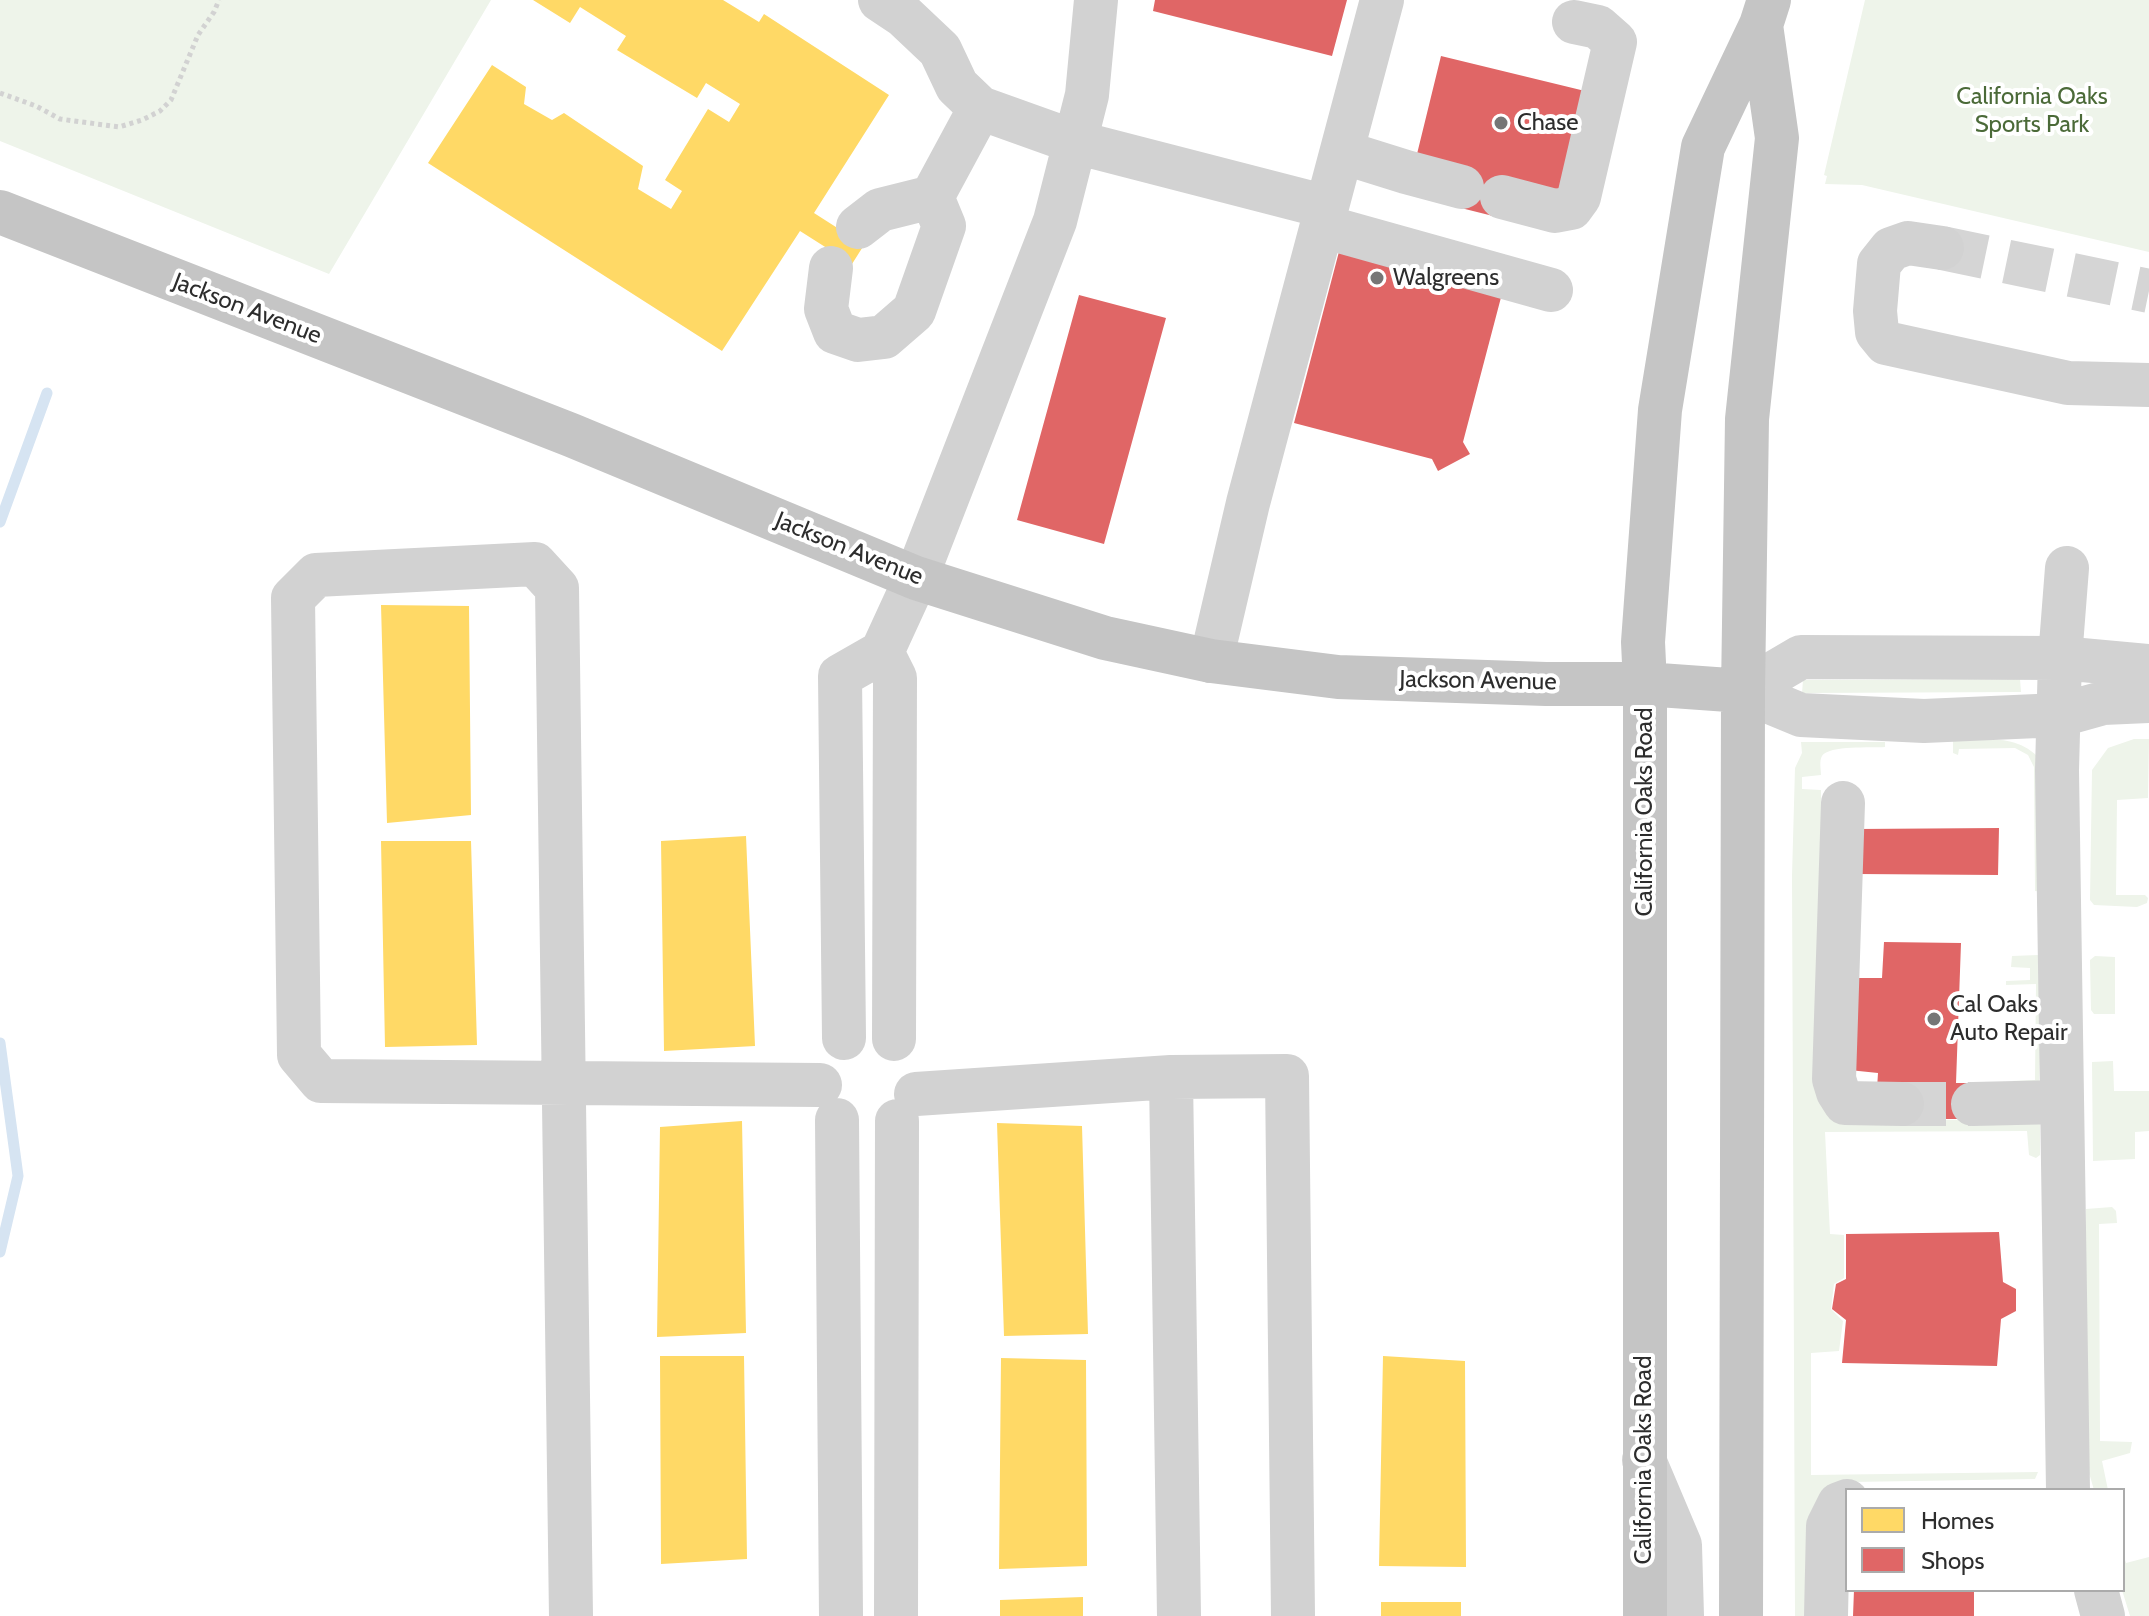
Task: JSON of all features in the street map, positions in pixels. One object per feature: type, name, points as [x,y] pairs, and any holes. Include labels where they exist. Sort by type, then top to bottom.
[{"type":"main road","name":"California Oaks Road","points":[[1645,1616],[1643,642],[1660,410],[1703,147],[1765,13]]},
{"type":"main road","name":"California Oaks Road","points":[[1741,1616],[1743,691],[1747,419],[1777,138],[1765,13]]},
{"type":"main road","name":"Jackson Avenue","points":[[0,212],[571,435],[916,578],[1105,638],[1211,661],[1338,677],[1645,684],[1743,691]]},
{"type":"street","points":[[880,0],[904,16],[940,50],[957,86],[980,108],[1075,142],[1325,217],[1551,290]]},
{"type":"street","points":[[1211,661],[1248,503],[1382,0]]},
{"type":"street","points":[[844,1038],[840,676],[882,652],[916,578],[1055,221],[1087,95],[1093,2]]},
{"type":"street","points":[[1342,152],[1555,211],[1571,208],[1579,197],[1615,42],[1598,27],[1574,22]]},
{"type":"street","points":[[858,227],[880,210],[932,197],[980,108]]},
{"type":"street","points":[[831,268],[826,309],[835,332],[858,340],[884,337],[914,311],[944,226],[932,197]]},
{"type":"street","points":[[1942,248],[1908,243],[1891,249],[1879,264],[1875,311],[1877,332],[1886,343],[2068,383],[2149,385]]},
{"type":"street","points":[[571,1616],[564,1082],[557,588],[535,564],[316,575],[293,598],[299,1055],[321,1081],[564,1082],[828,1103],[852,1128],[867,1131],[883,1128],[906,1108],[1171,1077],[1287,1076],[1293,1616]]},
{"type":"street","points":[[2067,568],[2060,658],[2057,784],[2068,1488]]},
{"type":"street","points":[[882,652],[895,678],[894,1039]]},
{"type":"street","points":[[1743,691],[1801,657],[2060,658],[2149,666]]},
{"type":"street","points":[[1743,691],[1801,715],[1924,721],[2060,715],[2103,703],[2149,701]]},
{"type":"street","points":[[2060,715],[2099,726],[2149,726]]},
{"type":"street","points":[[841,780],[895,780]]},
{"type":"street","points":[[1843,803],[1834,1079],[1845,1103],[1902,1104]]},
{"type":"street","points":[[841,1616],[828,1103],[822,1062],[844,1038],[860,1032],[876,1032],[894,1039],[914,1061],[918,1077],[906,1108],[896,1616]]},
{"type":"street","points":[[1171,1077],[1179,1616]]},
{"type":"street","points":[[1973,1104],[2060,1102]]},
{"type":"street","points":[[1644,1460],[1680,1545],[1682,1616]]},
{"type":"street","points":[[1826,1616],[1828,1526],[1839,1504],[1845,1502]]},
{"type":"street","points":[[2097,1592],[2103,1616]]},
{"type":"path","points":[[0,93],[60,119],[119,127],[142,120],[160,111],[171,100],[198,35],[219,0]]},
{"type":"green space","points":[[0,0],[491,0],[329,274],[0,141]]},
{"type":"green space","name":"California Oaks Sports Park","points":[[1865,0],[2149,0],[2149,252],[1862,185],[1825,184],[1827,176],[1824,175]]},
{"type":"green space","points":[[2020,679],[2021,692],[1802,693],[1803,680]]},
{"type":"green space","points":[[1953,739],[2009,741],[2037,756],[2041,892],[2035,891],[2034,767],[2028,755],[2015,748],[1959,749],[1958,755],[1953,753]]},
{"type":"green space","points":[[2134,739],[2149,739],[2148,798],[2117,800],[2116,895],[2145,895],[2147,903],[2137,907],[2094,905],[2090,900],[2092,770],[2108,748]]},
{"type":"green space","points":[[1801,742],[1885,742],[1885,747],[1826,752],[1821,760],[1821,775],[1802,777],[1802,789],[1821,790],[1822,1093],[1901,1120],[2040,1116],[2040,1155],[2036,1158],[2029,1155],[2027,1131],[1825,1132],[1830,1234],[1844,1235],[1844,1278],[1834,1284],[1831,1309],[1843,1321],[1839,1351],[1811,1353],[1811,1475],[2038,1472],[2035,1479],[1852,1482],[1850,1488],[1845,1488],[1845,1505],[1812,1616],[1795,1616],[1792,876],[1795,768],[1802,753]]},
{"type":"green space","points":[[2038,955],[2042,959],[2039,1091],[2011,1081],[2035,1080],[2036,984],[2006,985],[2006,981],[2030,980],[2030,968],[2011,967],[2012,956]]},
{"type":"green space","points":[[2095,956],[2115,957],[2115,1014],[2094,1014],[2091,1010],[2090,960]]},
{"type":"green space","points":[[2113,1061],[2114,1091],[2149,1091],[2149,1131],[2135,1132],[2135,1159],[2093,1161],[2092,1062]]},
{"type":"green space","points":[[2112,1207],[2116,1211],[2117,1223],[2099,1224],[2100,1441],[2132,1442],[2130,1453],[2102,1461],[2108,1488],[2093,1488],[2085,1459],[2086,1209]]},
{"type":"green space","points":[[2149,1557],[2149,1616],[2130,1616],[2123,1592],[2125,1560],[2126,1563]]},
{"type":"building: Homes","points":[[533,0],[723,0],[759,22],[764,14],[889,95],[814,213],[864,245],[852,264],[800,231],[722,351],[428,163],[492,65],[526,87],[524,104],[552,120],[564,113],[643,166],[638,189],[671,209],[682,191],[665,180],[708,109],[729,122],[740,104],[706,83],[697,98],[617,50],[626,36],[580,7],[570,23]]},
{"type":"building: Homes","points":[[381,605],[469,606],[471,815],[387,823]]},
{"type":"building: Homes","points":[[746,836],[755,1046],[664,1051],[661,841]]},
{"type":"building: Homes","points":[[381,841],[471,841],[477,1045],[385,1047]]},
{"type":"building: Homes","points":[[742,1121],[746,1333],[657,1337],[660,1127]]},
{"type":"building: Homes","points":[[997,1123],[1082,1126],[1088,1334],[1004,1336]]},
{"type":"building: Homes","points":[[660,1356],[744,1356],[747,1559],[661,1564]]},
{"type":"building: Homes","points":[[1383,1356],[1465,1361],[1466,1567],[1379,1566]]},
{"type":"building: Homes","points":[[1001,1358],[1086,1360],[1087,1566],[999,1569]]},
{"type":"building: Homes","points":[[1083,1597],[1083,1616],[1000,1616],[1000,1600]]},
{"type":"building: Homes","points":[[1381,1602],[1461,1602],[1461,1616],[1381,1616]]},
{"type":"building: Shops","points":[[1155,0],[1347,0],[1332,56],[1153,11]]},
{"type":"building: Shops","name":"Chase","points":[[1441,56],[1585,91],[1559,194],[1497,217],[1457,207],[1417,154]]},
{"type":"building: Shops","name":"Walgreens","points":[[1341,244],[1504,286],[1463,442],[1470,454],[1438,471],[1432,459],[1294,423]]},
{"type":"building: Shops","points":[[1079,295],[1166,318],[1104,544],[1017,520]]},
{"type":"building: Shops","points":[[1999,828],[1998,875],[1858,874],[1857,829]]},
{"type":"building: Shops","points":[[1884,942],[1961,943],[1956,1083],[1973,1083],[1973,1119],[1901,1119],[1877,1089],[1878,1073],[1849,1070],[1851,978],[1882,978]]},
{"type":"building: Shops","points":[[1999,1232],[2003,1282],[2016,1289],[2016,1311],[2001,1319],[1997,1366],[1842,1363],[1846,1320],[1832,1309],[1836,1284],[1846,1279],[1846,1234]]},
{"type":"building: Shops","points":[[1854,1592],[1974,1592],[1974,1616],[1853,1616]]},
{"type":"waterway","points":[[0,522],[47,393]]},
{"type":"waterway","points":[[0,1043],[18,1176],[0,1252]]},
{"type":"tunnel","points":[[1942,248],[2149,291]]},
{"type":"tunnel","points":[[1902,1104],[1973,1104]]},
{"type":"place","name":"Chase","points":[[1501,123]]},
{"type":"place","name":"Walgreens","points":[[1377,278]]},
{"type":"place","name":"Cal Oaks Auto Repair","points":[[1934,1019]]}]
